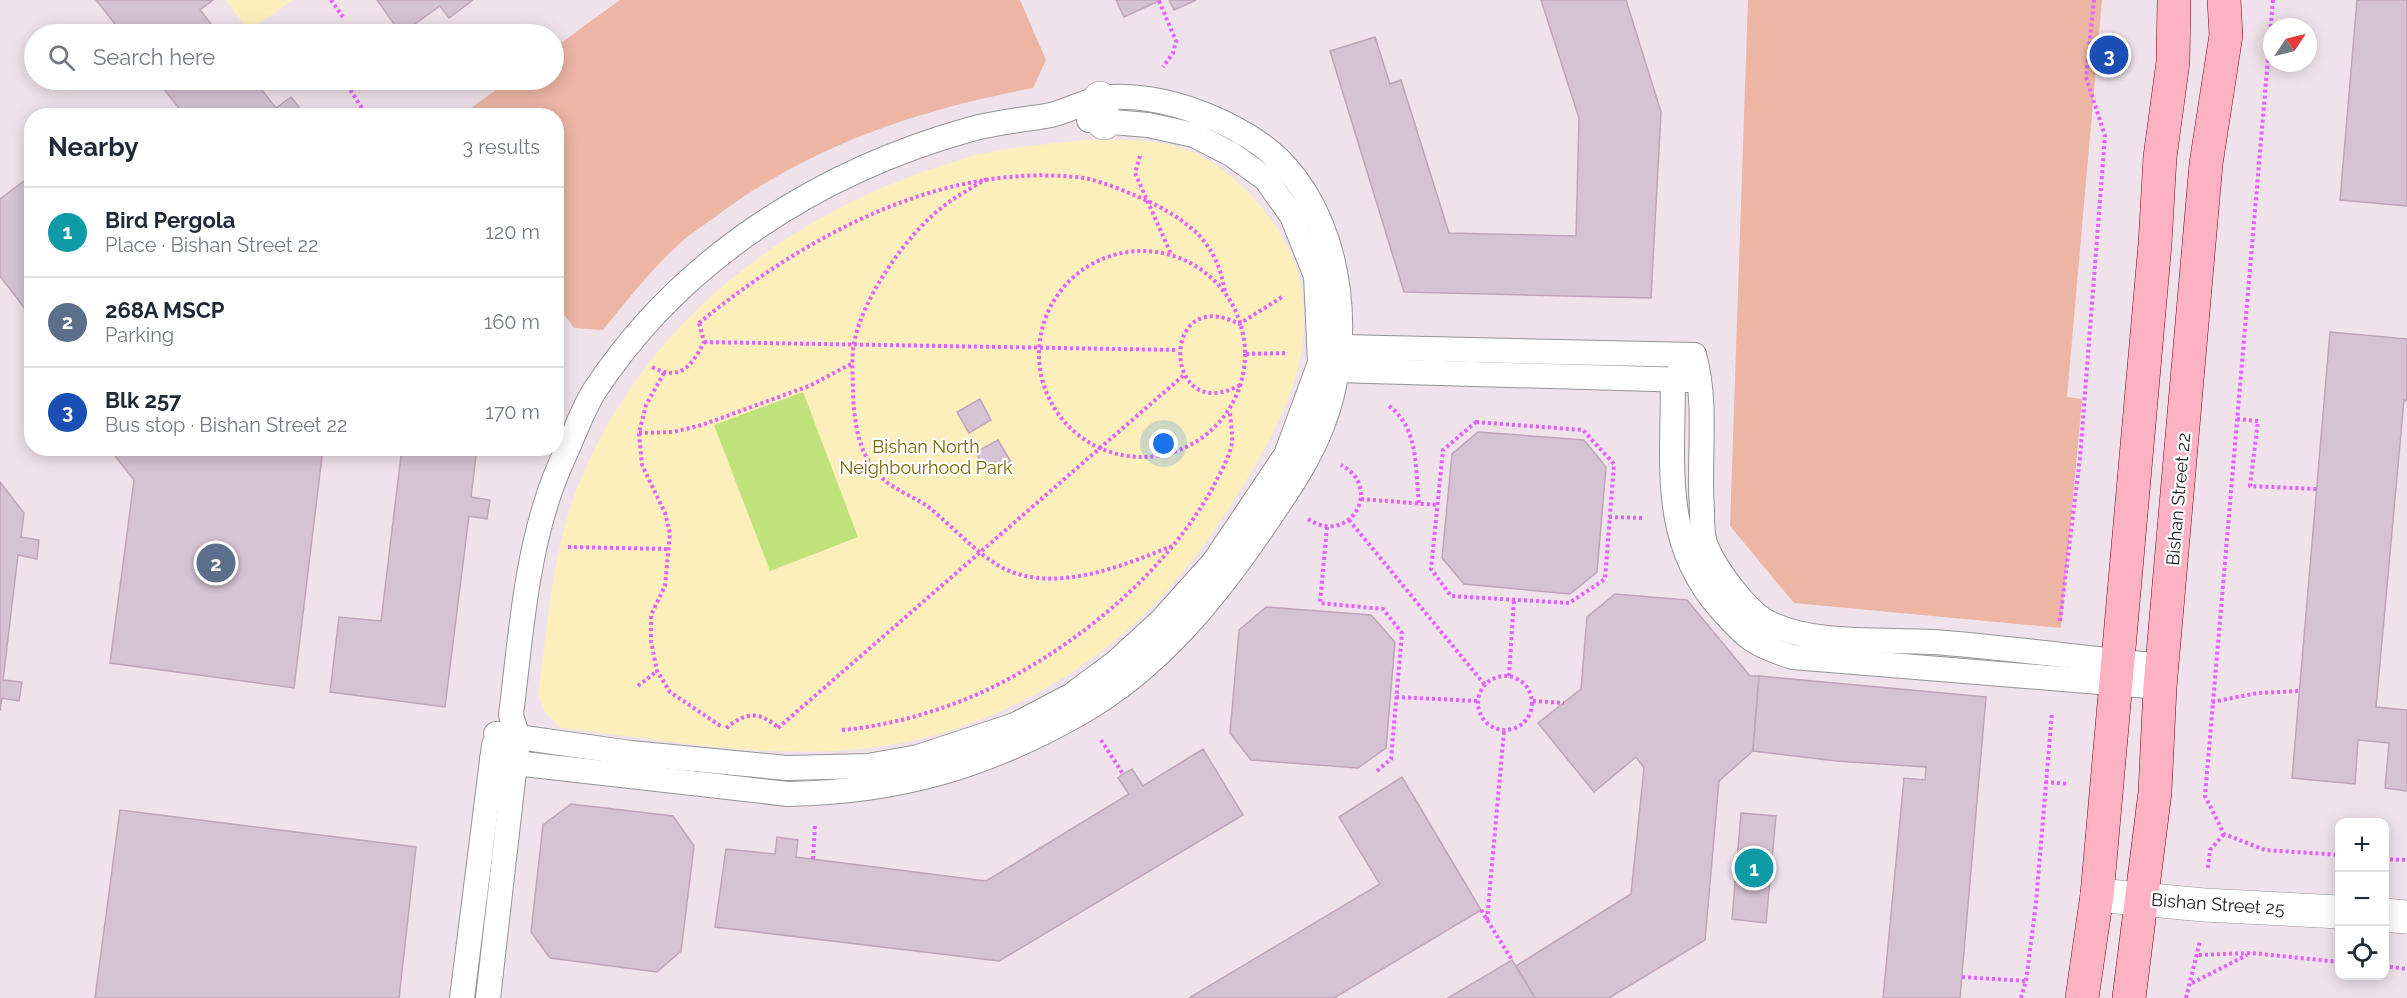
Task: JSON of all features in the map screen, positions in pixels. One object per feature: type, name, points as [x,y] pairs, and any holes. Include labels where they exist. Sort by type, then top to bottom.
[{"type":"main road","points":[[2082,998],[2097,895],[2155,244],[2160,157],[2173,62],[2174,0]]},
{"type":"main road","name":"Bishan Street 22","points":[[2129,998],[2144,899],[2155,792],[2161,677],[2206,164],[2226,35],[2224,0]]},
{"type":"street","name":"Bishan Street 25","points":[[2097,895],[2335,912]]},
{"type":"street","points":[[2389,915],[2407,917]]},
{"type":"lane","points":[[462,998],[507,736],[511,715],[534,547],[549,493],[591,396],[622,352],[672,294],[718,252],[802,198],[882,159],[972,128],[1057,114],[1102,111],[1154,100],[1209,117],[1248,137],[1284,165],[1311,204],[1336,268],[1323,425],[1290,488],[1232,573],[1176,638],[1126,683],[1084,711],[1022,744],[947,772],[925,779],[813,794],[788,794],[503,761]]},
{"type":"lane","points":[[507,736],[715,762],[818,768],[868,766],[918,757],[1015,724],[1072,695],[1114,664],[1162,620],[1215,562],[1286,455],[1330,358],[1316,276],[1292,216],[1266,179],[1231,154],[1194,135],[1148,125],[1102,111]]},
{"type":"lane","points":[[1330,358],[1604,354],[1694,356]]},
{"type":"lane","points":[[1694,356],[1701,380],[1701,496],[1704,540],[1713,561],[1750,609],[1766,621],[1794,632],[1848,639],[1946,643],[2055,667]]},
{"type":"lane","points":[[1694,356],[1673,380],[1675,516],[1685,555],[1702,587],[1737,629],[1761,647],[1793,657],[2055,667],[2161,677]]},
{"type":"lane","points":[[1330,358],[1701,380]]},
{"type":"lane","points":[[488,998],[503,761]]},
{"type":"path","points":[[331,0],[343,17]]},
{"type":"path","points":[[2021,998],[2026,981],[2036,903],[2055,667],[2080,458],[2105,136],[2086,77],[2094,0]]},
{"type":"path","points":[[2273,0],[2205,796],[2224,834],[2265,850],[2335,855]]},
{"type":"path","points":[[350,90],[362,108]]},
{"type":"path","points":[[699,323],[734,295],[799,253],[860,219],[914,199],[987,178],[1085,178],[1146,200],[1179,216],[1209,246],[1221,268],[1225,293],[1239,324],[1246,354],[1241,384],[1230,410],[1210,432],[1186,448],[1158,456],[1130,456],[1102,448],[1077,433],[1060,417],[1048,396],[1041,373],[1039,350],[1050,307],[1062,288],[1096,261],[1139,250],[1172,255],[1201,269],[1225,293]]},
{"type":"path","points":[[987,178],[947,204],[881,275],[866,308],[854,344],[854,412],[860,445],[881,477],[929,507],[1002,567],[1030,576],[1058,578],[1115,568],[1172,546]]},
{"type":"path","points":[[1239,324],[1316,276]]},
{"type":"path","points":[[1239,324],[1227,318],[1214,316],[1201,320],[1190,326],[1182,337],[1178,350],[1179,363],[1184,375],[1193,385],[1218,393],[1241,384]]},
{"type":"path","points":[[704,342],[1039,350],[1178,350]]},
{"type":"path","points":[[639,433],[673,432],[702,425],[809,386],[853,363]]},
{"type":"path","points":[[664,373],[646,405],[639,433],[642,465],[664,513],[670,533],[665,586],[651,615],[651,641],[657,671],[680,701],[725,729]]},
{"type":"path","points":[[778,728],[983,553],[1184,375]]},
{"type":"path","points":[[1383,403],[1402,416],[1410,429],[1419,504]]},
{"type":"path","points":[[832,731],[876,727],[990,689],[1066,644],[1104,614],[1172,546],[1204,502],[1220,473],[1232,442],[1230,410]]},
{"type":"path","points":[[2237,419],[2258,421],[2250,486],[2316,489]]},
{"type":"path","points":[[1476,422],[1583,430],[1614,464],[1605,579],[1569,603],[1451,596],[1431,568],[1438,505],[1443,450],[1476,422]]},
{"type":"path","points":[[1290,488],[1307,519],[1327,527],[1348,520],[1354,514],[1361,499],[1360,488],[1349,469],[1326,460],[1302,465]]},
{"type":"path","points":[[1361,499],[1438,505]]},
{"type":"path","points":[[1348,520],[1485,685]]},
{"type":"path","points":[[1327,527],[1320,603],[1383,609],[1402,633],[1391,759],[1377,771]]},
{"type":"path","points":[[534,547],[670,549]]},
{"type":"path","points":[[1509,676],[1514,599]]},
{"type":"path","points":[[638,686],[657,671]]},
{"type":"path","points":[[1500,676],[1509,676],[1525,684],[1533,701],[1532,711],[1521,726],[1504,730],[1487,725],[1482,718],[1477,701],[1485,685],[1500,676]]},
{"type":"path","points":[[2212,702],[2258,693],[2299,691]]},
{"type":"path","points":[[1396,698],[1477,701]]},
{"type":"path","points":[[1533,701],[1564,703]]},
{"type":"path","points":[[1084,711],[1123,774]]},
{"type":"path","points":[[1487,920],[1504,730]]},
{"type":"path","points":[[2389,859],[2407,860]]},
{"type":"path","points":[[1481,910],[1512,960]]},
{"type":"path","points":[[2199,955],[2251,953],[2335,961]]},
{"type":"path","points":[[2192,983],[2251,953]]},
{"type":"path","points":[[2389,967],[2407,969]]},
{"type":"path","points":[[1962,977],[2026,981]]},
{"type":"shaded area","points":[[620,0],[1020,0],[1046,60],[1033,88],[949,107],[909,119],[829,149],[791,168],[719,214],[684,240],[630,296],[603,330],[574,328],[564,314],[564,108],[471,108],[496,90],[564,90],[564,41]]},
{"type":"shaded area","points":[[1748,0],[2102,0],[2067,397],[2082,399],[2061,628],[1794,603],[1730,526]]},
{"type":"green space","points":[[226,0],[292,0],[259,24],[244,24]]},
{"type":"green space","name":"Bishan North Neighbourhood Park","points":[[1083,140],[1131,140],[1168,144],[1192,152],[1218,166],[1252,196],[1270,218],[1290,253],[1301,288],[1304,323],[1300,358],[1290,392],[1276,426],[1227,511],[1201,548],[1158,600],[1102,651],[1053,684],[999,712],[943,733],[915,740],[871,748],[783,751],[694,745],[561,728],[546,714],[538,695],[552,589],[569,511],[578,486],[607,425],[643,370],[686,321],[734,277],[786,239],[843,206],[903,179],[980,154]]},
{"type":"green space","points":[[803,392],[858,537],[770,571],[714,425]]},
{"type":"building","points":[[96,0],[213,0],[200,10],[211,24],[115,24]]},
{"type":"building","points":[[377,0],[473,0],[449,18],[440,6],[415,24],[394,24]]},
{"type":"building","points":[[1116,0],[1161,0],[1124,17]]},
{"type":"building","points":[[1169,0],[1196,0],[1174,10]]},
{"type":"building","points":[[1541,0],[1626,0],[1661,112],[1651,298],[1404,292],[1330,51],[1375,37],[1390,84],[1401,80],[1449,233],[1576,236],[1579,118]]},
{"type":"building","points":[[2357,0],[2407,0],[2407,206],[2340,200]]},
{"type":"building","points":[[165,90],[262,90],[276,108],[179,108]]},
{"type":"building","points":[[291,97],[300,108],[276,108]]},
{"type":"building","points":[[24,181],[24,308],[0,276],[0,199]]},
{"type":"building","points":[[2330,332],[2407,339],[2407,401],[2404,400],[2376,707],[2407,710],[2407,791],[2385,788],[2389,743],[2358,740],[2355,784],[2292,778]]},
{"type":"building","points":[[980,399],[991,420],[969,433],[957,412]]},
{"type":"building","points":[[1478,432],[1584,440],[1606,467],[1597,572],[1570,594],[1464,584],[1442,558],[1452,454]]},
{"type":"building","points":[[998,440],[1011,462],[987,474],[976,452]]},
{"type":"building","points":[[115,456],[322,456],[294,688],[110,663],[134,480]]},
{"type":"building","points":[[401,456],[476,456],[471,497],[490,500],[487,519],[469,516],[445,707],[330,692],[339,617],[381,621]]},
{"type":"building","points":[[0,482],[24,513],[21,537],[39,540],[37,559],[18,555],[3,680],[22,682],[19,701],[2,698],[0,711]]},
{"type":"building","points":[[1615,594],[1687,600],[1750,676],[1759,676],[1753,751],[1719,781],[1705,940],[1609,998],[1535,998],[1516,966],[1631,894],[1644,768],[1636,757],[1594,792],[1538,723],[1581,689],[1587,617]]},
{"type":"building","points":[[1266,607],[1371,615],[1395,642],[1386,748],[1358,768],[1251,760],[1230,733],[1239,630]]},
{"type":"building","points":[[1759,676],[1986,697],[1960,998],[1883,998],[1904,778],[1925,780],[1926,767],[1836,761],[1753,751]]},
{"type":"building","points":[[1203,749],[1243,815],[999,961],[715,927],[726,849],[775,854],[777,837],[798,840],[796,857],[986,881],[1129,794],[1118,778],[1123,774],[1132,769],[1143,786]]},
{"type":"building","points":[[1402,777],[1481,910],[1334,998],[1189,998],[1380,884],[1339,817]]},
{"type":"building","points":[[571,804],[673,816],[694,846],[681,951],[657,972],[550,958],[531,932],[543,825]]},
{"type":"building","points":[[120,810],[416,847],[399,998],[95,998]]},
{"type":"building","points":[[1741,813],[1776,816],[1766,923],[1732,919]]},
{"type":"building","points":[[1512,960],[1535,998],[1448,998]]},
{"type":"place","name":"Blk 257","points":[[2109,55]]},
{"type":"place","name":"268A MSCP","points":[[216,563]]},
{"type":"place","name":"Bird Pergola","points":[[1754,868]]}]
